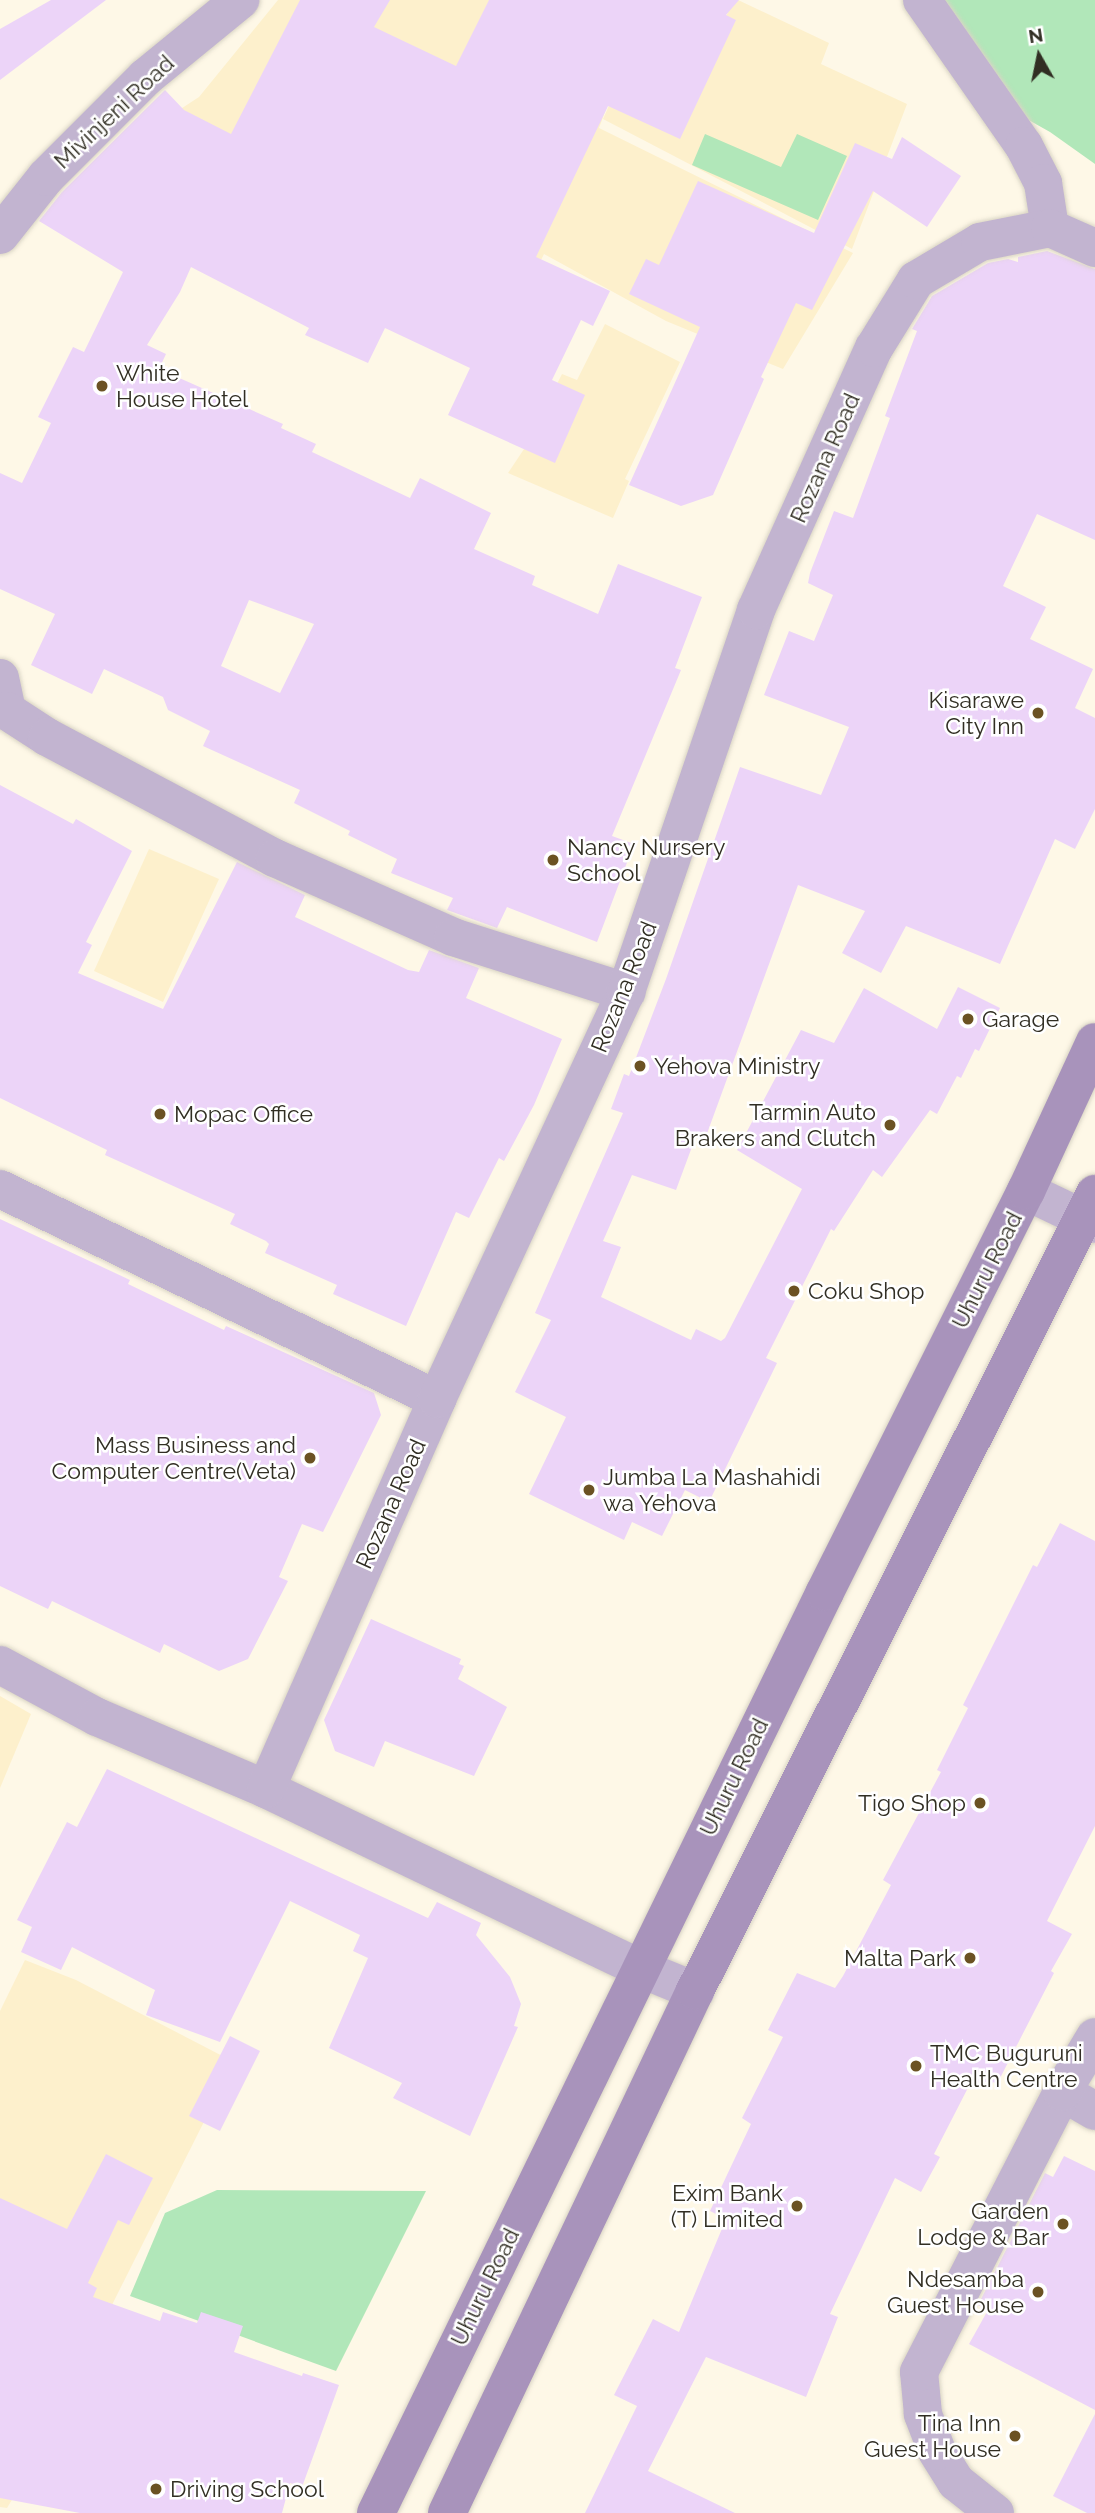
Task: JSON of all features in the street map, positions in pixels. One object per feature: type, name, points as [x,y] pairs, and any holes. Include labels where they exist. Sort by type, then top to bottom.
[{"type":"main road","name":"Uhuru Road","points":[[376,2513],[639,1968],[1026,1191],[1095,1042]]},
{"type":"main road","points":[[447,2513],[695,1992],[1091,1212]]},
{"type":"street","name":"Mivinjeni Road","points":[[0,235],[46,177],[146,77],[240,0]]},
{"type":"street","points":[[922,0],[1024,146],[1043,183],[1050,228],[1095,248]]},
{"type":"street","name":"Rozana Road","points":[[266,1789],[437,1399],[626,992],[756,610],[874,348],[916,280],[980,242],[1050,228]]},
{"type":"street","points":[[0,678],[6,711],[47,737],[275,858],[453,937],[626,992]]},
{"type":"street","points":[[0,1189],[437,1399]]},
{"type":"street","points":[[1026,1191],[1091,1212]]},
{"type":"street","points":[[0,1665],[97,1717],[266,1789],[639,1968],[695,1992]]},
{"type":"street","points":[[995,2513],[956,2482],[937,2451],[923,2414],[919,2372],[1062,2092],[1095,2037]]},
{"type":"street","points":[[1062,2092],[1095,2111]]},
{"type":"shaded area","points":[[278,0],[638,0],[645,4],[599,128],[853,253],[783,369],[666,321],[544,254],[522,299],[176,112],[199,97]]},
{"type":"shaded area","points":[[656,0],[726,16],[735,0],[738,0],[829,43],[821,64],[907,104],[852,249],[603,119]]},
{"type":"shaded area","points":[[605,324],[680,362],[625,479],[629,481],[613,518],[508,473],[524,449],[562,374],[577,380]]},
{"type":"shaded area","points":[[149,849],[219,879],[163,1002],[94,971]]},
{"type":"shaded area","points":[[0,1696],[31,1714],[0,1788]]},
{"type":"shaded area","points":[[25,1960],[76,1980],[234,2062],[26,2476],[7,2508],[0,2507],[0,2011]]},
{"type":"green space","points":[[931,0],[1095,0],[1095,164],[1050,132],[984,95]]},
{"type":"green space","points":[[705,134],[781,167],[797,134],[847,156],[818,220],[692,165]]},
{"type":"green space","points":[[217,2190],[426,2191],[336,2371],[130,2296],[165,2213]]},
{"type":"building","points":[[51,0],[106,0],[0,80],[0,29]]},
{"type":"building","points":[[300,0],[390,0],[374,27],[456,66],[489,0],[739,0],[726,15],[736,20],[680,139],[608,106],[536,257],[610,291],[593,326],[581,320],[552,380],[585,395],[555,463],[448,415],[470,368],[385,328],[368,363],[305,335],[309,328],[191,267],[180,292],[147,345],[166,354],[159,369],[283,424],[281,428],[316,444],[312,452],[410,498],[420,478],[491,513],[474,549],[535,576],[532,585],[598,614],[618,564],[702,597],[675,668],[681,670],[612,836],[634,844],[597,942],[507,907],[497,928],[447,910],[453,898],[391,873],[397,859],[348,835],[350,831],[294,803],[300,790],[203,746],[210,731],[168,710],[163,697],[104,669],[92,694],[31,665],[55,614],[0,589],[0,473],[22,483],[51,423],[38,417],[73,347],[84,352],[123,272],[39,221],[62,192],[165,90],[184,110],[231,134]],"holes":[[[249,600],[314,624],[280,693],[221,666]]]},
{"type":"building","points":[[902,137],[961,176],[927,227],[873,191],[812,310],[796,303],[761,377],[764,379],[713,495],[681,506],[629,485],[700,327],[629,294],[646,259],[659,265],[698,181],[814,233],[855,143],[892,159]]},
{"type":"building","points":[[1047,251],[1095,269],[1095,540],[1037,514],[1003,586],[1046,607],[1030,639],[1093,669],[1075,708],[1095,718],[1095,809],[1075,849],[1055,839],[1000,964],[906,926],[881,973],[842,953],[865,911],[798,885],[705,1139],[696,1136],[676,1190],[632,1175],[603,1241],[621,1247],[601,1297],[691,1340],[696,1329],[721,1341],[725,1338],[802,1189],[737,1150],[801,1030],[834,1043],[864,988],[937,1029],[958,987],[1000,1008],[979,1051],[975,1049],[961,1078],[957,1076],[937,1114],[930,1110],[882,1177],[873,1170],[834,1231],[831,1229],[766,1358],[777,1363],[709,1502],[685,1490],[662,1536],[632,1522],[624,1540],[529,1494],[566,1417],[515,1392],[551,1320],[535,1313],[623,1113],[611,1109],[624,1074],[629,1076],[666,979],[740,767],[821,795],[849,727],[764,695],[789,631],[814,641],[833,595],[808,583],[810,573],[834,511],[853,518],[890,418],[885,416],[917,331],[912,329],[932,296],[988,263],[1008,259],[1018,262],[1018,257]]},
{"type":"building","points":[[0,785],[73,824],[76,819],[132,851],[86,942],[92,945],[78,973],[163,1009],[237,862],[305,895],[295,917],[408,970],[419,972],[429,950],[479,968],[466,998],[562,1039],[534,1105],[504,1161],[499,1158],[469,1218],[456,1212],[406,1326],[333,1294],[337,1285],[265,1253],[269,1244],[266,1241],[230,1224],[235,1214],[105,1155],[107,1150],[0,1098]]},
{"type":"building","points":[[0,1219],[130,1280],[128,1284],[224,1330],[226,1326],[374,1393],[381,1415],[323,1532],[302,1524],[279,1577],[288,1581],[248,1659],[219,1671],[164,1644],[160,1653],[52,1601],[48,1609],[0,1586]]},
{"type":"building","points":[[1060,1523],[1095,1541],[1095,1826],[1047,1921],[1072,1934],[1051,1971],[1054,1973],[997,2084],[993,2082],[990,2088],[972,2080],[934,2154],[940,2157],[921,2192],[895,2178],[830,2314],[838,2317],[806,2397],[706,2357],[648,2471],[735,2513],[585,2513],[637,2406],[614,2395],[653,2319],[679,2332],[726,2219],[710,2211],[751,2124],[742,2118],[783,2037],[768,2030],[797,1973],[835,1988],[843,1976],[891,1885],[883,1880],[941,1772],[937,1770],[968,1708],[963,1705],[1033,1565],[1037,1567]]},
{"type":"building","points":[[371,1619],[461,1659],[459,1664],[464,1666],[458,1679],[507,1707],[474,1776],[385,1741],[374,1767],[335,1751],[324,1720]]},
{"type":"building","points":[[107,1769],[428,1918],[437,1902],[481,1923],[476,1935],[510,1977],[521,2004],[514,2026],[518,2027],[470,2136],[393,2098],[402,2083],[329,2048],[368,1958],[353,1951],[360,1935],[290,1901],[220,2042],[146,2015],[155,1990],[72,1947],[61,1970],[21,1952],[32,1927],[17,1920],[67,1822],[77,1827]]},
{"type":"building","points":[[230,2036],[260,2051],[220,2131],[189,2116]]},
{"type":"building","points":[[106,2154],[153,2178],[129,2225],[118,2220],[88,2283],[97,2288],[93,2297],[160,2321],[163,2312],[197,2323],[201,2312],[243,2326],[234,2352],[302,2376],[303,2373],[339,2385],[302,2487],[290,2483],[282,2513],[80,2513],[0,2498],[0,2198],[67,2229]]},
{"type":"building","points":[[1064,2156],[1095,2171],[1095,2410],[969,2344],[988,2310],[978,2305],[1045,2173],[1053,2177]]},
{"type":"building","points":[[1095,2414],[1095,2513],[1087,2513],[1053,2496]]},
{"type":"place","name":"White House Hotel","points":[[102,386]]},
{"type":"place","name":"Kisarawe City Inn","points":[[1038,713]]},
{"type":"place","name":"Nancy Nursery School","points":[[553,860]]},
{"type":"place","name":"Garage","points":[[968,1019]]},
{"type":"place","name":"Yehova Ministry","points":[[640,1066]]},
{"type":"place","name":"Mopac Office","points":[[160,1114]]},
{"type":"place","name":"Tarmin Auto Brakers and Clutch","points":[[890,1125]]},
{"type":"place","name":"Coku Shop","points":[[794,1291]]},
{"type":"place","name":"Mass Business and Computer Centre(Veta)","points":[[310,1458]]},
{"type":"place","name":"Jumba La Mashahidi wa Yehova","points":[[589,1490]]},
{"type":"place","name":"Tigo Shop","points":[[980,1803]]},
{"type":"place","name":"Malta Park","points":[[970,1958]]},
{"type":"place","name":"TMC Buguruni Health Centre","points":[[916,2066]]},
{"type":"place","name":"Exim Bank (T) Limited","points":[[797,2206]]},
{"type":"place","name":"Garden Lodge & Bar","points":[[1063,2224]]},
{"type":"place","name":"Ndesamba Guest House","points":[[1038,2292]]},
{"type":"place","name":"Tina Inn Guest House","points":[[1015,2436]]},
{"type":"place","name":"Driving School","points":[[156,2489]]}]
